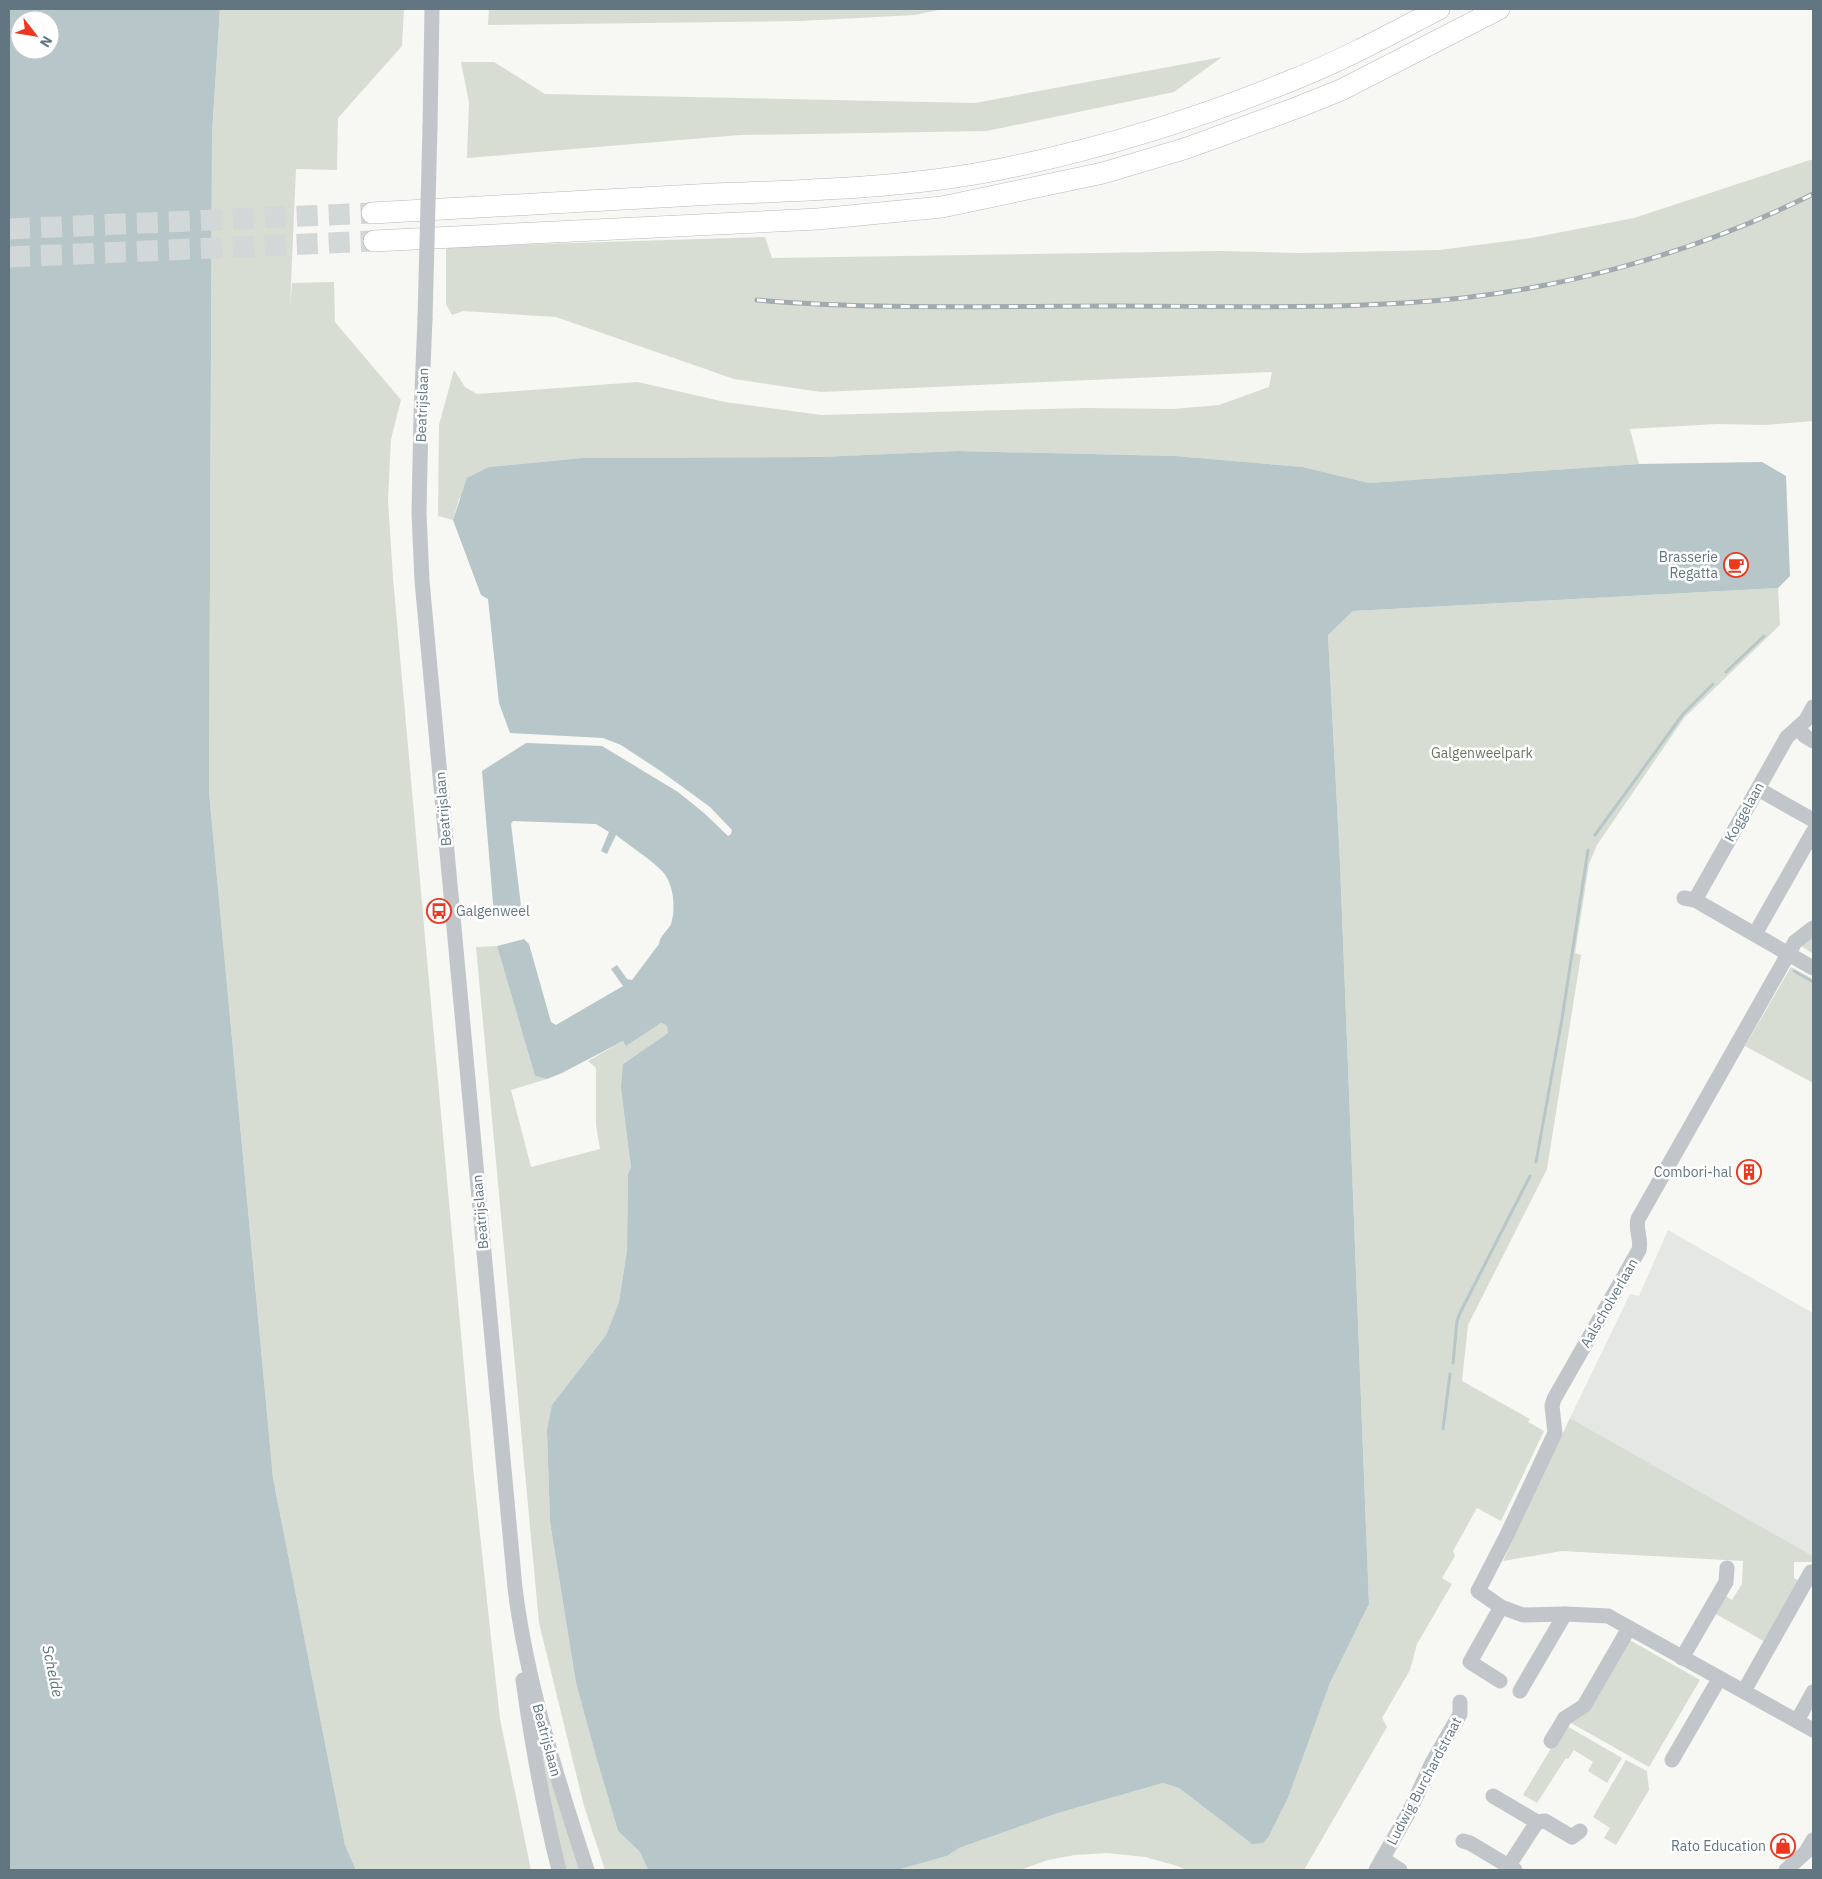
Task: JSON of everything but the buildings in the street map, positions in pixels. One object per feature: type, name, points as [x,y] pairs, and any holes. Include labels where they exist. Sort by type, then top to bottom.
[{"type":"highway","points":[[374,241],[808,220],[942,207],[1103,173],[1187,148],[1341,90],[1499,9]]},
{"type":"highway","points":[[372,213],[884,186],[1014,167],[1133,135],[1244,99],[1324,66],[1436,10]]},
{"type":"street","name":"Beatrijslaan","points":[[432,9],[426,320],[419,513],[422,581],[517,1607],[518,1640],[542,1804],[559,1870]]},
{"type":"street","name":"Koggelaan","points":[[1755,934],[1690,899],[1762,791],[1787,737],[1806,720],[1813,707]]},
{"type":"street","points":[[1798,728],[1813,741]]},
{"type":"street","points":[[1762,791],[1813,820]]},
{"type":"street","points":[[1813,832],[1755,934],[1813,968]]},
{"type":"street","name":"Aalscholverlaan","points":[[1501,1607],[1478,1591],[1555,1432],[1556,1427],[1552,1406],[1554,1399],[1639,1250],[1638,1219],[1798,938],[1813,928]]},
{"type":"street","points":[[1682,1658],[1726,1582],[1728,1568]]},
{"type":"street","points":[[1744,1692],[1811,1572]]},
{"type":"street","name":"Beatrijslaan","points":[[517,1607],[535,1695],[554,1765],[587,1870]]},
{"type":"street","points":[[1500,1681],[1470,1662],[1501,1607],[1523,1615],[1608,1616],[1813,1730]]},
{"type":"street","points":[[1520,1691],[1565,1614]]},
{"type":"street","points":[[1551,1741],[1565,1718],[1584,1706],[1629,1628]]},
{"type":"street","points":[[1672,1760],[1719,1679]]},
{"type":"street","points":[[1797,1721],[1813,1692]]},
{"type":"street","name":"Ludwig Burchardstraat","points":[[1400,1870],[1379,1865],[1410,1810],[1432,1763],[1460,1714],[1460,1702]]},
{"type":"street","points":[[1493,1796],[1537,1822],[1545,1821],[1572,1837],[1580,1831]]},
{"type":"street","points":[[1463,1841],[1470,1843],[1510,1869],[1537,1822]]},
{"type":"street","points":[[1786,1870],[1806,1852],[1813,1840]]},
{"type":"shaded area","points":[[1668,1230],[1813,1313],[1813,1556],[1570,1418],[1630,1294],[1639,1296]]},
{"type":"green space","points":[[220,9],[404,9],[402,46],[338,118],[337,170],[296,169],[290,307],[292,283],[334,282],[335,322],[401,400],[391,439],[388,500],[393,578],[474,1477],[493,1657],[500,1719],[531,1870],[356,1870],[345,1845],[273,1478],[209,792],[212,133]]},
{"type":"green space","points":[[489,9],[943,9],[915,15],[800,21],[488,25]]},
{"type":"green space","points":[[1222,57],[1174,92],[987,131],[740,135],[467,158],[469,103],[461,62],[494,62],[545,94],[975,103]]},
{"type":"green space","points":[[1813,160],[1813,421],[1765,425],[1717,424],[1630,429],[1639,464],[1369,483],[1303,467],[1175,456],[957,451],[819,457],[581,458],[489,467],[459,499],[453,520],[438,516],[439,425],[454,370],[465,387],[477,394],[638,382],[725,402],[821,415],[1085,408],[1173,409],[1219,405],[1269,387],[1272,372],[821,392],[734,379],[556,317],[463,311],[452,315],[446,304],[446,247],[765,237],[772,258],[1220,251],[1300,253],[1439,250],[1531,238],[1634,218]]},
{"type":"green space","name":"Galgenweelpark","points":[[1778,588],[1780,625],[1684,718],[1597,845],[1589,864],[1575,953],[1581,955],[1547,1169],[1468,1325],[1462,1381],[1530,1419],[1528,1422],[1544,1431],[1501,1521],[1477,1508],[1453,1551],[1455,1556],[1442,1578],[1452,1584],[1417,1644],[1410,1670],[1382,1718],[1387,1727],[1304,1870],[1187,1870],[1145,1857],[1107,1853],[1075,1855],[1048,1860],[1020,1870],[897,1870],[947,1856],[959,1848],[1058,1813],[1163,1783],[1179,1788],[1252,1844],[1269,1836],[1288,1798],[1330,1683],[1369,1604],[1340,863],[1328,635],[1353,611]]},
{"type":"green space","points":[[1813,935],[1813,954],[1801,946]]},
{"type":"green space","points":[[497,946],[535,1076],[547,1079],[511,1090],[531,1167],[600,1149],[596,1125],[596,1068],[588,1061],[623,1041],[627,1045],[661,1023],[665,1023],[667,1026],[668,1033],[623,1064],[631,1167],[628,1174],[627,1250],[619,1302],[606,1335],[572,1379],[547,1431],[550,1522],[576,1683],[618,1831],[640,1852],[648,1870],[605,1870],[584,1806],[539,1623],[476,947]]},
{"type":"green space","points":[[1791,967],[1813,979],[1813,1083],[1745,1046]]},
{"type":"green space","points":[[1570,1418],[1813,1556],[1813,1562],[1794,1562],[1794,1578],[1802,1583],[1767,1643],[1716,1614],[1726,1596],[1732,1600],[1742,1584],[1743,1561],[1562,1551],[1503,1561]]},
{"type":"green space","points":[[1626,1638],[1700,1680],[1649,1767],[1571,1723]]},
{"type":"green space","points":[[533,1696],[583,1870],[563,1870],[549,1814]]},
{"type":"green space","points":[[1565,1725],[1622,1758],[1607,1783],[1588,1771],[1593,1762],[1574,1750],[1568,1759],[1566,1758],[1537,1803],[1523,1795]]},
{"type":"green space","points":[[1626,1760],[1647,1771],[1649,1790],[1616,1845],[1604,1838],[1610,1828],[1593,1817]]},
{"type":"water","name":"Schelde","points":[[9,9],[220,9],[212,133],[209,792],[273,1478],[345,1845],[356,1870],[9,1870]]},
{"type":"water","name":"Galgenweel","points":[[957,451],[1175,456],[1303,467],[1369,483],[1639,464],[1762,462],[1786,476],[1790,576],[1778,588],[1353,611],[1328,635],[1340,863],[1369,1604],[1330,1683],[1288,1798],[1269,1836],[1263,1843],[1252,1844],[1179,1788],[1163,1783],[1058,1813],[959,1848],[947,1856],[897,1870],[648,1870],[640,1852],[618,1831],[576,1683],[550,1522],[547,1431],[552,1405],[606,1335],[619,1302],[627,1250],[628,1174],[631,1167],[621,1087],[623,1064],[668,1033],[667,1026],[661,1023],[626,1046],[623,1041],[547,1079],[535,1076],[497,946],[524,939],[529,944],[551,1022],[556,1025],[623,986],[611,969],[617,965],[627,979],[632,980],[659,944],[671,924],[674,904],[673,896],[669,882],[662,871],[616,835],[607,854],[601,851],[609,832],[596,824],[513,821],[511,824],[521,906],[518,912],[494,915],[482,771],[526,743],[602,746],[678,792],[728,836],[732,830],[710,807],[621,745],[603,738],[510,733],[499,703],[488,599],[481,595],[453,520],[467,478],[489,467],[581,458],[819,457]]},
{"type":"waterway","points":[[1726,672],[1764,636]]},
{"type":"waterway","points":[[1595,835],[1683,714],[1713,684]]},
{"type":"waterway","points":[[1536,1162],[1562,1019],[1588,850]]},
{"type":"waterway","points":[[1794,971],[1813,982]]},
{"type":"waterway","points":[[1453,1363],[1457,1321],[1460,1313],[1530,1176]]},
{"type":"waterway","points":[[1443,1429],[1450,1374]]},
{"type":"tunnel","points":[[9,229],[372,213]]},
{"type":"tunnel","points":[[9,257],[374,241]]},
{"type":"railway","points":[[757,300],[890,306],[1258,307],[1368,305],[1457,299],[1562,282],[1665,254],[1765,216],[1813,194]]},
{"type":"place","name":"Brasserie Regatta","points":[[1736,565]]},
{"type":"place","name":"Galgenweel","points":[[439,911]]},
{"type":"place","name":"Combori-hal","points":[[1749,1172]]},
{"type":"place","name":"Rato Education","points":[[1783,1846]]}]
